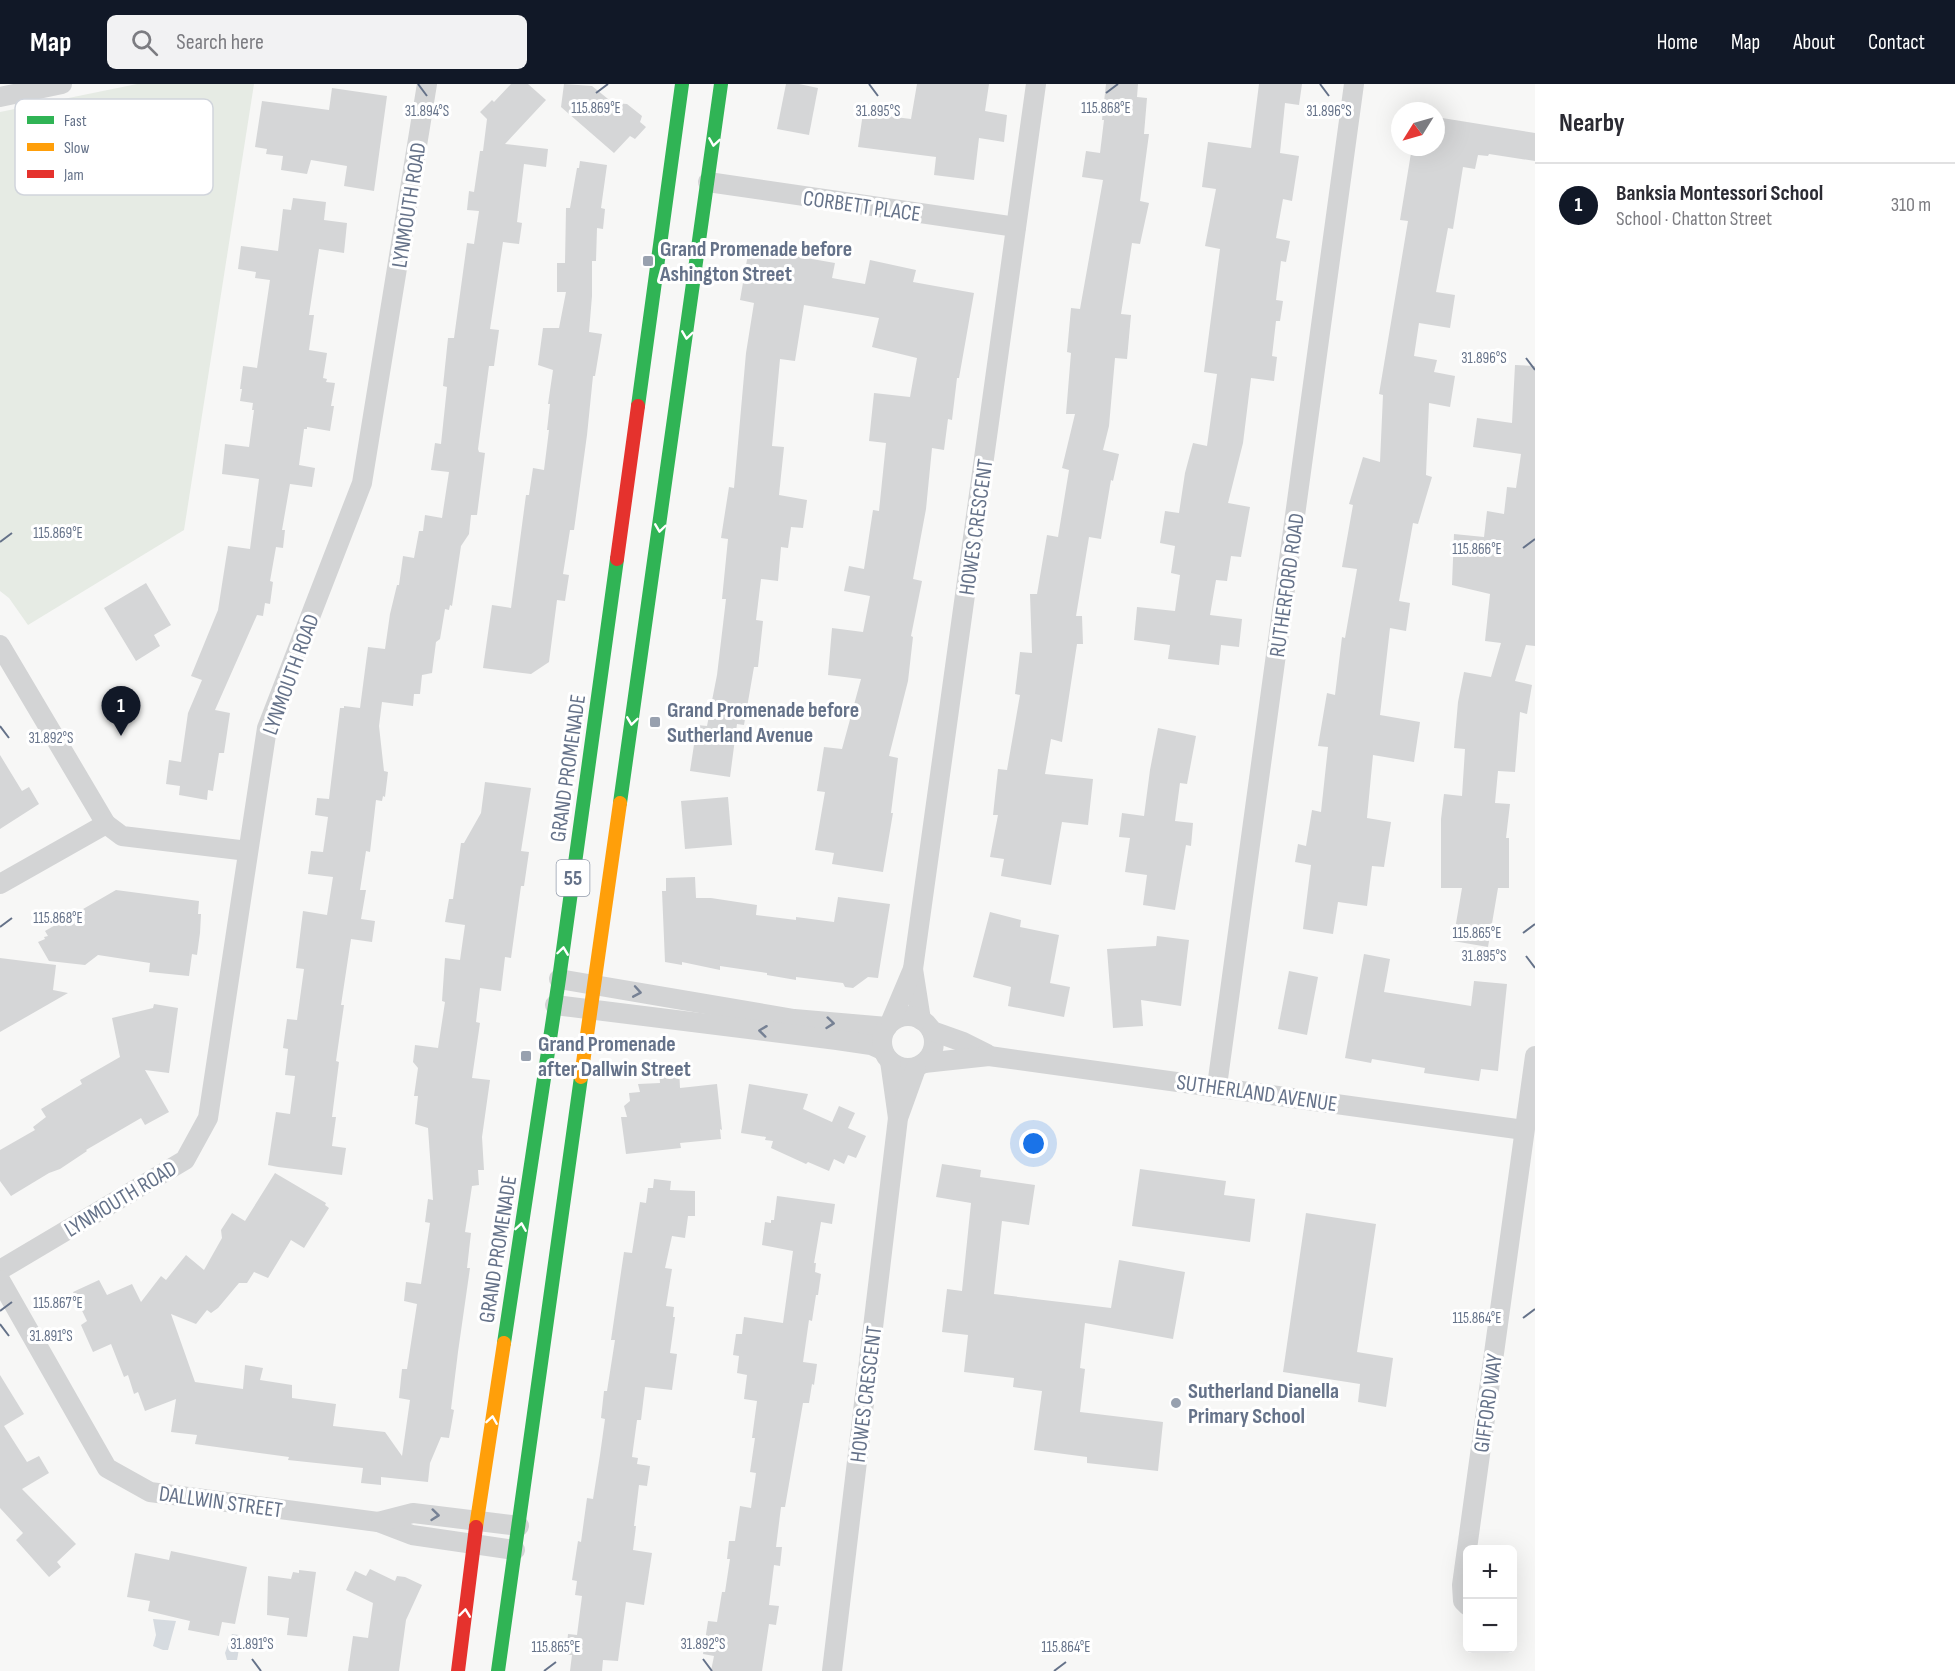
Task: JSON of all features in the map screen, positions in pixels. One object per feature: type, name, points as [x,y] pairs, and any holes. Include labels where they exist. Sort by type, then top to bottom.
[{"type":"main road","name":"GRAND PROMENADE","points":[[458,1671],[476,1520],[555,1005],[609,687],[682,84]]},
{"type":"main road","name":"55","points":[[498,1671],[722,84]]},
{"type":"main road","points":[[609,687],[636,692]]},
{"type":"street","points":[[0,97],[62,84]]},
{"type":"street","name":"LYNMOUTH ROAD","points":[[0,1270],[185,1160],[208,1118],[267,728],[362,483],[428,84]]},
{"type":"street","name":"HOWES CRESCENT","points":[[889,1024],[913,969],[1036,84]]},
{"type":"street","name":"RUTHERFORD ROAD","points":[[1217,1086],[1354,84]]},
{"type":"street","name":"CORBETT PLACE","points":[[708,182],[1016,227]]},
{"type":"street","points":[[0,645],[106,824],[122,836],[248,851]]},
{"type":"street","points":[[0,884],[106,824]]},
{"type":"street","name":"HOWES CRESCENT","points":[[913,969],[926,1025]]},
{"type":"street","points":[[559,979],[728,1017],[871,1045],[886,1056],[906,1069],[920,1065],[934,1047],[926,1025],[909,1015],[899,1016],[883,1032],[881,1040],[886,1056]]},
{"type":"street","points":[[555,1005],[592,1011],[889,1024]]},
{"type":"street","name":"SUTHERLAND AVENUE","points":[[926,1025],[989,1056]]},
{"type":"street","name":"HOWES CRESCENT","points":[[886,1056],[898,1118]]},
{"type":"street","name":"SUTHERLAND AVENUE","points":[[920,1065],[989,1056],[1524,1130]]},
{"type":"street","name":"GIFFORD WAY","points":[[1463,1601],[1462,1585],[1535,1056]]},
{"type":"street","name":"HOWES CRESCENT","points":[[832,1671],[898,1118],[920,1065]]},
{"type":"street","name":"DALLWIN STREET","points":[[0,1280],[107,1468],[150,1492],[378,1522],[412,1534],[515,1550]]},
{"type":"street","name":"DALLWIN STREET","points":[[378,1522],[413,1513],[519,1526]]},
{"type":"shaded area","points":[[137,84],[254,84],[184,530],[28,625],[9,598],[0,591],[0,112],[15,109],[15,195],[213,195],[213,99],[64,99]]},
{"type":"shaded area","points":[[153,1619],[176,1621],[168,1650],[153,1646],[156,1635]]},
{"type":"shaded area","points":[[232,1634],[239,1635],[241,1638],[237,1660],[227,1660],[225,1653]]},
{"type":"building","points":[[511,84],[528,84],[546,100],[505,144],[548,149],[546,167],[524,164],[517,222],[522,223],[519,244],[503,242],[490,329],[499,330],[494,366],[489,366],[478,449],[479,452],[485,453],[477,515],[471,515],[469,534],[461,546],[452,606],[450,605],[449,610],[445,609],[440,639],[436,642],[432,673],[422,675],[420,694],[414,694],[413,706],[382,702],[379,726],[384,771],[388,772],[385,797],[383,796],[382,801],[376,800],[370,852],[366,851],[360,890],[366,890],[361,919],[375,921],[372,942],[351,939],[341,1005],[344,1005],[336,1061],[339,1062],[332,1117],[336,1117],[332,1146],[346,1148],[342,1175],[268,1165],[276,1112],[290,1114],[295,1076],[285,1075],[288,1049],[283,1048],[287,1019],[297,1020],[304,969],[296,968],[303,911],[327,915],[333,877],[308,874],[311,851],[323,852],[328,817],[315,815],[317,798],[329,799],[340,708],[344,706],[360,708],[368,647],[385,649],[403,556],[414,558],[419,531],[423,531],[425,515],[442,518],[449,472],[431,470],[435,443],[441,444],[447,387],[443,386],[448,338],[454,338],[467,243],[474,244],[479,211],[467,210],[469,191],[474,192],[480,151],[483,151],[487,119],[480,112],[492,100],[494,102]]},
{"type":"building","points":[[564,84],[592,86],[613,103],[627,104],[642,116],[640,122],[646,127],[635,139],[630,136],[614,153],[561,107]]},
{"type":"building","points":[[786,84],[818,88],[809,135],[777,129]]},
{"type":"building","points":[[917,84],[989,84],[985,111],[1007,115],[1004,142],[979,138],[974,180],[934,175],[936,157],[858,147],[863,113],[911,119]]},
{"type":"building","points":[[1106,84],[1138,84],[1137,97],[1147,98],[1144,134],[1149,134],[1140,201],[1149,203],[1140,244],[1132,243],[1121,314],[1131,315],[1127,359],[1115,358],[1109,426],[1103,450],[1119,454],[1113,481],[1111,480],[1101,539],[1089,537],[1076,616],[1082,616],[1083,644],[1077,644],[1062,742],[1051,739],[1045,774],[1093,779],[1088,825],[1062,822],[1051,885],[1001,876],[1004,859],[990,857],[998,815],[993,815],[998,769],[1007,770],[1020,695],[1015,694],[1020,652],[1032,653],[1030,594],[1037,594],[1047,535],[1058,537],[1069,470],[1062,468],[1075,414],[1066,414],[1071,353],[1067,352],[1071,308],[1080,309],[1103,180],[1082,177],[1086,151],[1100,153]]},
{"type":"building","points":[[1259,84],[1302,84],[1299,105],[1285,103],[1280,153],[1299,156],[1292,201],[1283,199],[1276,238],[1290,241],[1286,262],[1281,261],[1276,300],[1283,301],[1280,321],[1276,321],[1272,356],[1277,357],[1274,381],[1251,378],[1243,443],[1228,503],[1250,507],[1241,557],[1231,556],[1227,581],[1216,580],[1210,615],[1242,619],[1239,647],[1221,645],[1219,665],[1168,659],[1170,645],[1134,640],[1137,607],[1175,611],[1180,575],[1171,573],[1175,546],[1160,543],[1165,511],[1179,513],[1185,473],[1193,443],[1207,446],[1217,374],[1204,372],[1220,249],[1205,246],[1216,189],[1202,187],[1208,142],[1251,148]]},
{"type":"building","points":[[332,88],[387,96],[374,191],[344,186],[347,166],[311,160],[307,174],[281,170],[283,156],[266,154],[267,149],[255,147],[262,101],[329,110]]},
{"type":"building","points":[[1445,118],[1535,133],[1535,161],[1489,154],[1488,156],[1478,155],[1475,169],[1463,167],[1453,229],[1448,228],[1436,292],[1455,295],[1450,328],[1419,323],[1414,356],[1437,360],[1434,372],[1455,376],[1450,407],[1429,403],[1426,475],[1432,477],[1418,524],[1413,523],[1399,601],[1410,603],[1406,631],[1390,628],[1380,715],[1420,722],[1414,762],[1373,755],[1367,818],[1391,822],[1384,867],[1372,866],[1367,906],[1338,902],[1333,934],[1303,929],[1311,865],[1295,862],[1298,844],[1306,846],[1312,810],[1321,812],[1328,747],[1318,746],[1327,693],[1335,695],[1342,637],[1345,638],[1357,569],[1342,567],[1353,505],[1349,504],[1363,457],[1380,462],[1383,395],[1379,394],[1408,221],[1400,220],[1411,156],[1445,156]]},
{"type":"building","points":[[580,161],[607,165],[601,208],[605,209],[603,229],[597,228],[596,261],[592,261],[589,332],[602,334],[595,376],[593,376],[574,530],[570,530],[563,574],[569,575],[565,601],[557,600],[549,662],[531,674],[483,668],[492,605],[511,608],[526,495],[529,495],[533,468],[544,470],[549,430],[547,430],[550,404],[548,404],[553,370],[538,365],[543,328],[559,328],[566,292],[557,292],[557,263],[565,263],[566,208],[570,208]]},
{"type":"building","points":[[293,198],[326,202],[324,220],[347,223],[344,253],[319,249],[309,315],[314,315],[309,350],[327,353],[323,378],[327,379],[326,382],[335,383],[331,406],[334,406],[330,431],[307,427],[304,429],[299,465],[315,468],[312,487],[290,484],[282,530],[285,530],[283,548],[276,547],[270,581],[273,582],[270,604],[265,603],[263,616],[257,615],[215,710],[230,713],[224,753],[219,753],[213,791],[208,790],[207,800],[179,795],[180,786],[166,784],[169,760],[181,762],[188,713],[202,680],[191,676],[218,610],[228,546],[250,549],[259,479],[222,474],[225,444],[249,447],[253,403],[240,401],[242,389],[240,389],[243,366],[257,368],[270,280],[255,278],[256,272],[238,269],[241,246],[278,251],[283,209],[291,210]]},
{"type":"building","points":[[749,248],[835,263],[832,278],[865,284],[870,260],[916,270],[913,282],[974,293],[959,378],[957,378],[952,420],[948,419],[944,450],[932,448],[926,509],[913,579],[922,581],[911,636],[913,637],[908,681],[889,756],[898,758],[891,813],[893,813],[883,872],[832,864],[834,853],[815,850],[825,792],[817,791],[824,747],[842,749],[861,679],[828,675],[832,628],[863,632],[870,596],[844,591],[849,566],[864,569],[873,510],[879,511],[886,443],[869,441],[874,393],[910,397],[917,358],[872,347],[879,318],[804,305],[795,361],[780,359],[772,446],[784,447],[779,495],[807,500],[803,528],[791,527],[788,548],[781,547],[778,581],[761,579],[756,620],[763,621],[758,667],[754,667],[744,725],[737,724],[730,777],[690,771],[697,725],[707,726],[717,675],[726,599],[722,599],[728,539],[721,538],[729,487],[734,488],[746,353],[754,303],[740,300]]},
{"type":"building","points":[[1515,365],[1535,366],[1535,646],[1526,645],[1515,681],[1532,685],[1527,714],[1520,712],[1515,772],[1498,771],[1495,803],[1510,804],[1506,838],[1509,838],[1509,888],[1498,888],[1488,947],[1453,941],[1462,888],[1441,888],[1441,819],[1444,794],[1462,796],[1465,749],[1454,748],[1458,702],[1464,672],[1491,677],[1501,643],[1485,641],[1490,594],[1452,585],[1454,534],[1484,537],[1487,511],[1504,514],[1507,487],[1516,488],[1521,454],[1473,447],[1477,418],[1512,423]]},
{"type":"building","points":[[146,583],[171,625],[154,635],[160,646],[136,661],[104,608]]},
{"type":"building","points":[[1158,728],[1196,736],[1187,784],[1180,783],[1175,821],[1193,823],[1191,846],[1186,845],[1175,910],[1143,905],[1147,875],[1125,872],[1130,838],[1119,837],[1122,813],[1144,816]]},
{"type":"building","points":[[0,755],[22,791],[29,787],[39,804],[0,829]]},
{"type":"building","points":[[485,782],[531,788],[521,851],[529,852],[524,886],[521,886],[511,958],[505,957],[501,991],[480,988],[476,1022],[480,1023],[472,1078],[490,1080],[482,1137],[484,1170],[478,1170],[479,1185],[472,1186],[465,1232],[471,1233],[467,1268],[470,1268],[449,1438],[441,1437],[430,1463],[428,1482],[381,1477],[381,1485],[361,1483],[363,1468],[288,1460],[289,1457],[195,1444],[197,1435],[171,1432],[176,1399],[145,1411],[138,1392],[134,1394],[128,1375],[124,1377],[111,1344],[93,1352],[81,1325],[87,1321],[73,1292],[99,1280],[107,1295],[132,1284],[141,1302],[161,1276],[166,1280],[186,1255],[204,1270],[222,1238],[221,1230],[232,1213],[245,1221],[275,1173],[326,1203],[325,1205],[329,1208],[304,1248],[291,1240],[268,1278],[254,1272],[247,1283],[239,1283],[218,1308],[211,1313],[207,1310],[196,1324],[171,1314],[195,1382],[243,1389],[245,1365],[263,1368],[260,1380],[292,1385],[292,1398],[336,1404],[333,1426],[385,1432],[402,1456],[410,1400],[399,1398],[402,1369],[407,1369],[417,1304],[404,1301],[406,1282],[421,1284],[430,1223],[425,1222],[428,1199],[433,1200],[428,1128],[415,1124],[418,1096],[414,1096],[418,1068],[413,1062],[415,1045],[438,1048],[445,1002],[442,1001],[445,958],[460,960],[465,925],[445,922],[449,899],[453,899],[461,843],[464,843],[481,813]]},
{"type":"building","points":[[728,797],[732,845],[685,849],[681,801]]},
{"type":"building","points":[[695,877],[696,898],[757,905],[756,915],[834,922],[838,897],[890,904],[878,978],[868,977],[853,988],[845,987],[843,983],[796,977],[796,980],[720,966],[720,970],[682,962],[682,965],[665,962],[662,891],[666,891],[666,878]]},
{"type":"building","points":[[116,890],[199,901],[200,933],[197,955],[192,954],[189,976],[149,972],[150,963],[98,955],[85,965],[49,961],[38,942],[48,936],[45,931]]},
{"type":"building","points":[[990,912],[1021,920],[1020,927],[1059,935],[1050,983],[1070,987],[1064,1017],[1008,1006],[1011,987],[973,977]]},
{"type":"building","points":[[1157,936],[1189,940],[1181,1006],[1141,1000],[1143,1026],[1113,1028],[1107,949],[1156,946]]},
{"type":"building","points":[[1364,954],[1390,959],[1384,992],[1471,1006],[1474,981],[1507,984],[1498,1071],[1481,1069],[1479,1081],[1424,1073],[1425,1068],[1372,1059],[1371,1063],[1345,1058]]},
{"type":"building","points":[[0,958],[56,965],[53,990],[68,993],[0,1032]]},
{"type":"building","points":[[1289,971],[1318,977],[1307,1035],[1278,1029]]},
{"type":"building","points":[[154,1004],[178,1008],[169,1073],[145,1070],[169,1112],[145,1125],[141,1118],[86,1150],[60,1169],[49,1173],[11,1196],[0,1181],[0,1150],[35,1130],[33,1127],[46,1117],[41,1109],[82,1084],[80,1080],[120,1057],[112,1018],[153,1008]]},
{"type":"building","points":[[679,1068],[680,1088],[717,1084],[721,1139],[680,1143],[681,1148],[626,1154],[621,1117],[627,1117],[624,1106],[630,1101],[629,1093],[640,1092],[638,1084],[660,1083],[659,1070]]},
{"type":"building","points":[[749,1084],[808,1094],[803,1109],[832,1122],[839,1106],[855,1113],[848,1128],[866,1136],[856,1158],[848,1155],[844,1164],[834,1159],[829,1171],[808,1162],[806,1164],[771,1148],[773,1141],[765,1140],[766,1137],[741,1133]]},
{"type":"building","points":[[942,1164],[981,1170],[980,1177],[1035,1185],[1029,1225],[1002,1221],[994,1294],[1111,1308],[1119,1260],[1185,1272],[1173,1339],[1085,1323],[1080,1368],[1085,1369],[1080,1412],[1163,1422],[1158,1471],[1087,1463],[1087,1457],[1034,1450],[1042,1391],[1013,1387],[1014,1378],[964,1372],[968,1335],[942,1332],[947,1289],[962,1291],[971,1203],[936,1197]]},
{"type":"building","points":[[1140,1169],[1226,1181],[1224,1195],[1255,1199],[1250,1242],[1132,1226]]},
{"type":"building","points":[[654,1179],[671,1181],[670,1190],[695,1191],[695,1216],[688,1216],[685,1238],[672,1236],[665,1268],[672,1269],[666,1306],[674,1307],[673,1317],[675,1317],[670,1353],[677,1354],[672,1390],[645,1387],[641,1420],[637,1420],[632,1457],[638,1458],[637,1464],[650,1466],[647,1486],[639,1485],[634,1526],[636,1526],[633,1550],[652,1553],[644,1605],[626,1602],[618,1661],[603,1660],[602,1671],[570,1671],[572,1655],[566,1655],[568,1634],[577,1635],[582,1596],[575,1595],[577,1581],[572,1580],[578,1541],[581,1542],[587,1498],[593,1499],[600,1455],[605,1419],[601,1418],[604,1391],[607,1391],[615,1340],[611,1340],[624,1252],[632,1253],[640,1202],[646,1203],[648,1188],[653,1188]]},
{"type":"building","points":[[777,1196],[835,1204],[832,1224],[821,1222],[814,1263],[816,1263],[815,1272],[821,1274],[812,1321],[809,1320],[803,1362],[817,1364],[809,1403],[803,1403],[785,1507],[781,1507],[776,1547],[782,1547],[780,1566],[774,1565],[769,1605],[779,1606],[776,1625],[769,1624],[762,1671],[711,1671],[714,1656],[703,1654],[708,1621],[717,1622],[730,1559],[727,1559],[729,1541],[735,1541],[740,1506],[751,1508],[756,1473],[750,1472],[757,1401],[744,1399],[747,1375],[737,1373],[739,1356],[733,1355],[736,1334],[742,1334],[744,1317],[783,1323],[793,1251],[762,1245],[765,1222],[771,1223],[771,1220],[774,1220]]},
{"type":"building","points":[[1306,1213],[1376,1224],[1357,1352],[1393,1358],[1386,1407],[1358,1402],[1360,1384],[1283,1372]]},
{"type":"building","points":[[0,1375],[24,1414],[4,1426],[27,1462],[39,1456],[49,1473],[22,1489],[76,1544],[57,1562],[61,1567],[49,1577],[16,1540],[23,1533],[0,1508]]},
{"type":"building","points":[[171,1551],[247,1567],[235,1624],[222,1622],[219,1636],[188,1630],[190,1621],[148,1611],[150,1601],[127,1597],[135,1553],[169,1560]]},
{"type":"building","points":[[370,1569],[395,1581],[397,1576],[405,1577],[422,1585],[406,1620],[399,1671],[348,1671],[353,1636],[368,1638],[373,1603],[346,1590],[355,1571],[366,1576]]},
{"type":"building","points":[[299,1570],[316,1572],[307,1637],[287,1635],[289,1618],[267,1615],[268,1576],[291,1579],[293,1572],[299,1573]]},
{"type":"traffic: fast","points":[[638,406],[682,84]]},
{"type":"traffic: fast","points":[[620,803],[721,84]]},
{"type":"traffic: fast","points":[[504,1343],[559,979],[617,559]]},
{"type":"traffic: fast","points":[[498,1671],[581,1077]]},
{"type":"traffic: slow","points":[[581,1077],[620,803]]},
{"type":"traffic: slow","points":[[476,1527],[504,1343]]},
{"type":"traffic: jam","points":[[617,559],[638,406]]},
{"type":"traffic: jam","points":[[458,1671],[476,1527]]},
{"type":"place","name":"Grand Promenade before Ashington Street","points":[[648,261]]},
{"type":"place","name":"Grand Promenade before Sutherland Avenue","points":[[655,722]]},
{"type":"place","name":"Banksia Montessori School","points":[[121,736]]},
{"type":"place","name":"Grand Promenade after Dallwin Street","points":[[526,1056]]},
{"type":"place","name":"Sutherland Dianella Primary School","points":[[1176,1403]]}]
